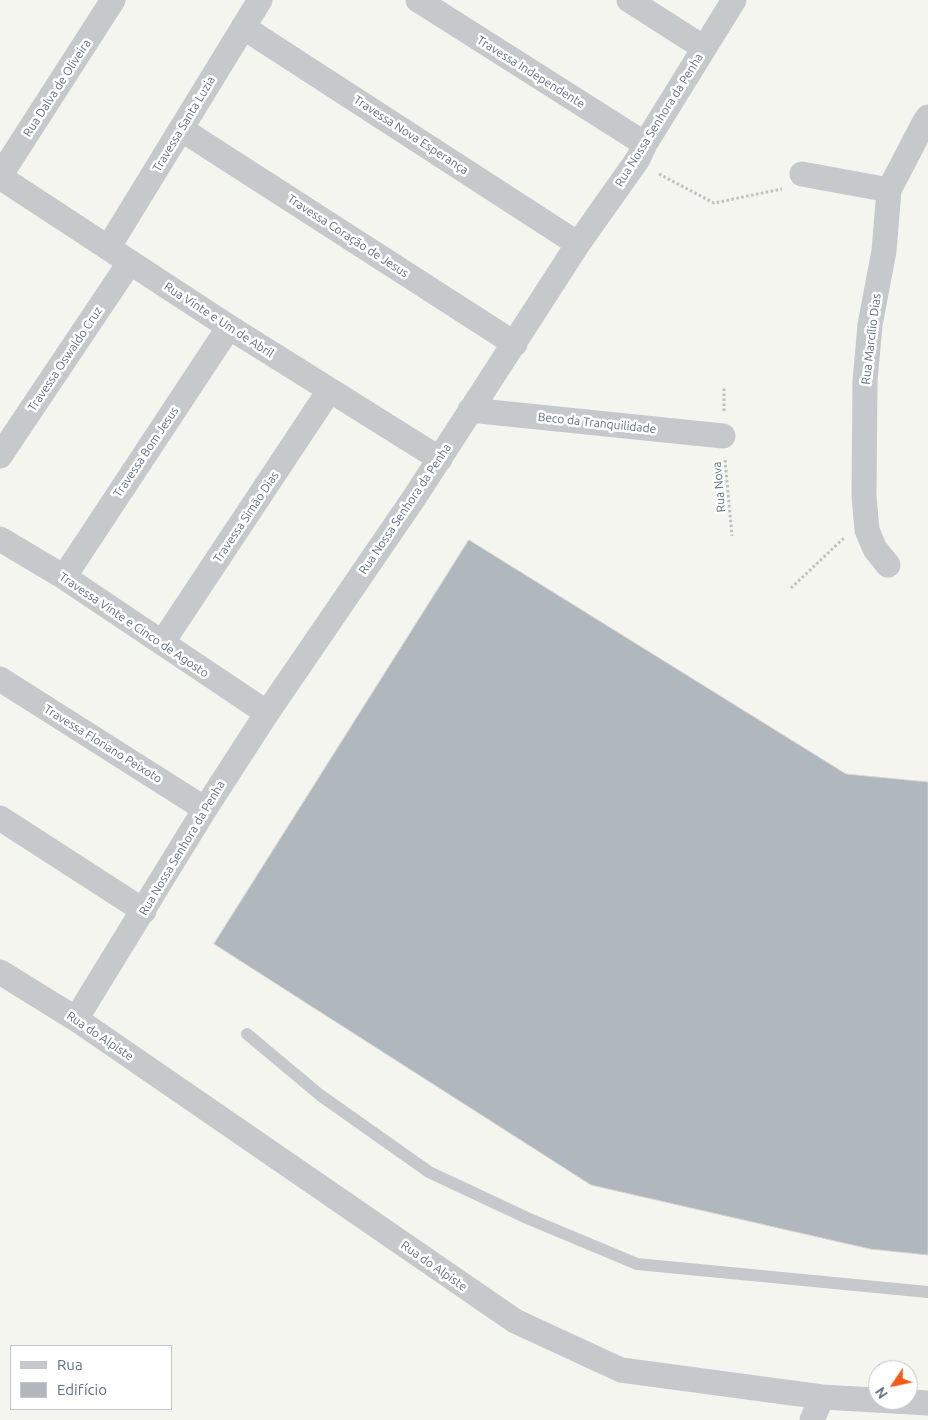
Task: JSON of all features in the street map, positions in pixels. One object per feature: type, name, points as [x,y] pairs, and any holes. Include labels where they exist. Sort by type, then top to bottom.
[{"type":"street","name":"Rua Dalva de Oliveira","points":[[0,176],[113,0]]},
{"type":"street","name":"Travessa Santa Luzia","points":[[108,248],[259,0]]},
{"type":"street","name":"Travessa Independente","points":[[418,0],[641,151]]},
{"type":"street","points":[[629,0],[704,48]]},
{"type":"street","name":"Rua Nossa Senhora da Penha","points":[[76,1019],[266,713],[440,459],[578,244],[641,151],[734,0]]},
{"type":"street","name":"Travessa Nova Esperança","points":[[243,27],[578,244]]},
{"type":"street","name":"Rua Marcílio Dias","points":[[888,565],[875,549],[867,530],[864,496],[863,437],[865,380],[870,325],[884,251],[889,190],[924,121],[928,118]]},
{"type":"street","name":"Travessa Coração de Jesus","points":[[181,129],[515,344]]},
{"type":"street","points":[[802,174],[889,190]]},
{"type":"street","name":"Rua Vinte e Um de Abril","points":[[0,176],[229,327],[440,459]]},
{"type":"street","name":"Travessa Oswaldo Cruz","points":[[0,456],[130,262]]},
{"type":"street","name":"Travessa Bom Jesus","points":[[64,577],[229,327]]},
{"type":"street","name":"Travessa Simão Dias","points":[[162,643],[330,391]]},
{"type":"street","name":"Beco da Tranquilidade","points":[[470,410],[723,436]]},
{"type":"street","name":"Travessa Vinte e Cinco de Agosto","points":[[0,539],[64,577],[266,713]]},
{"type":"street","name":"Travessa Floriano Peixoto","points":[[0,679],[205,809]]},
{"type":"street","points":[[0,818],[144,911]]},
{"type":"street","name":"Rua do Alpiste","points":[[0,972],[76,1019],[515,1322],[621,1370],[822,1398],[928,1403]]},
{"type":"street","points":[[812,1420],[822,1398]]},
{"type":"lane","points":[[247,1034],[320,1095],[429,1172],[527,1218],[637,1264],[928,1292]]},
{"type":"path","points":[[641,151],[665,178],[714,202],[781,190],[788,177],[802,174]]},
{"type":"path","name":"Rua Nova","points":[[723,436],[732,536]]},
{"type":"path","points":[[791,588],[866,517]]},
{"type":"building","points":[[469,540],[846,774],[928,782],[928,1255],[870,1249],[591,1185],[214,944]]}]
